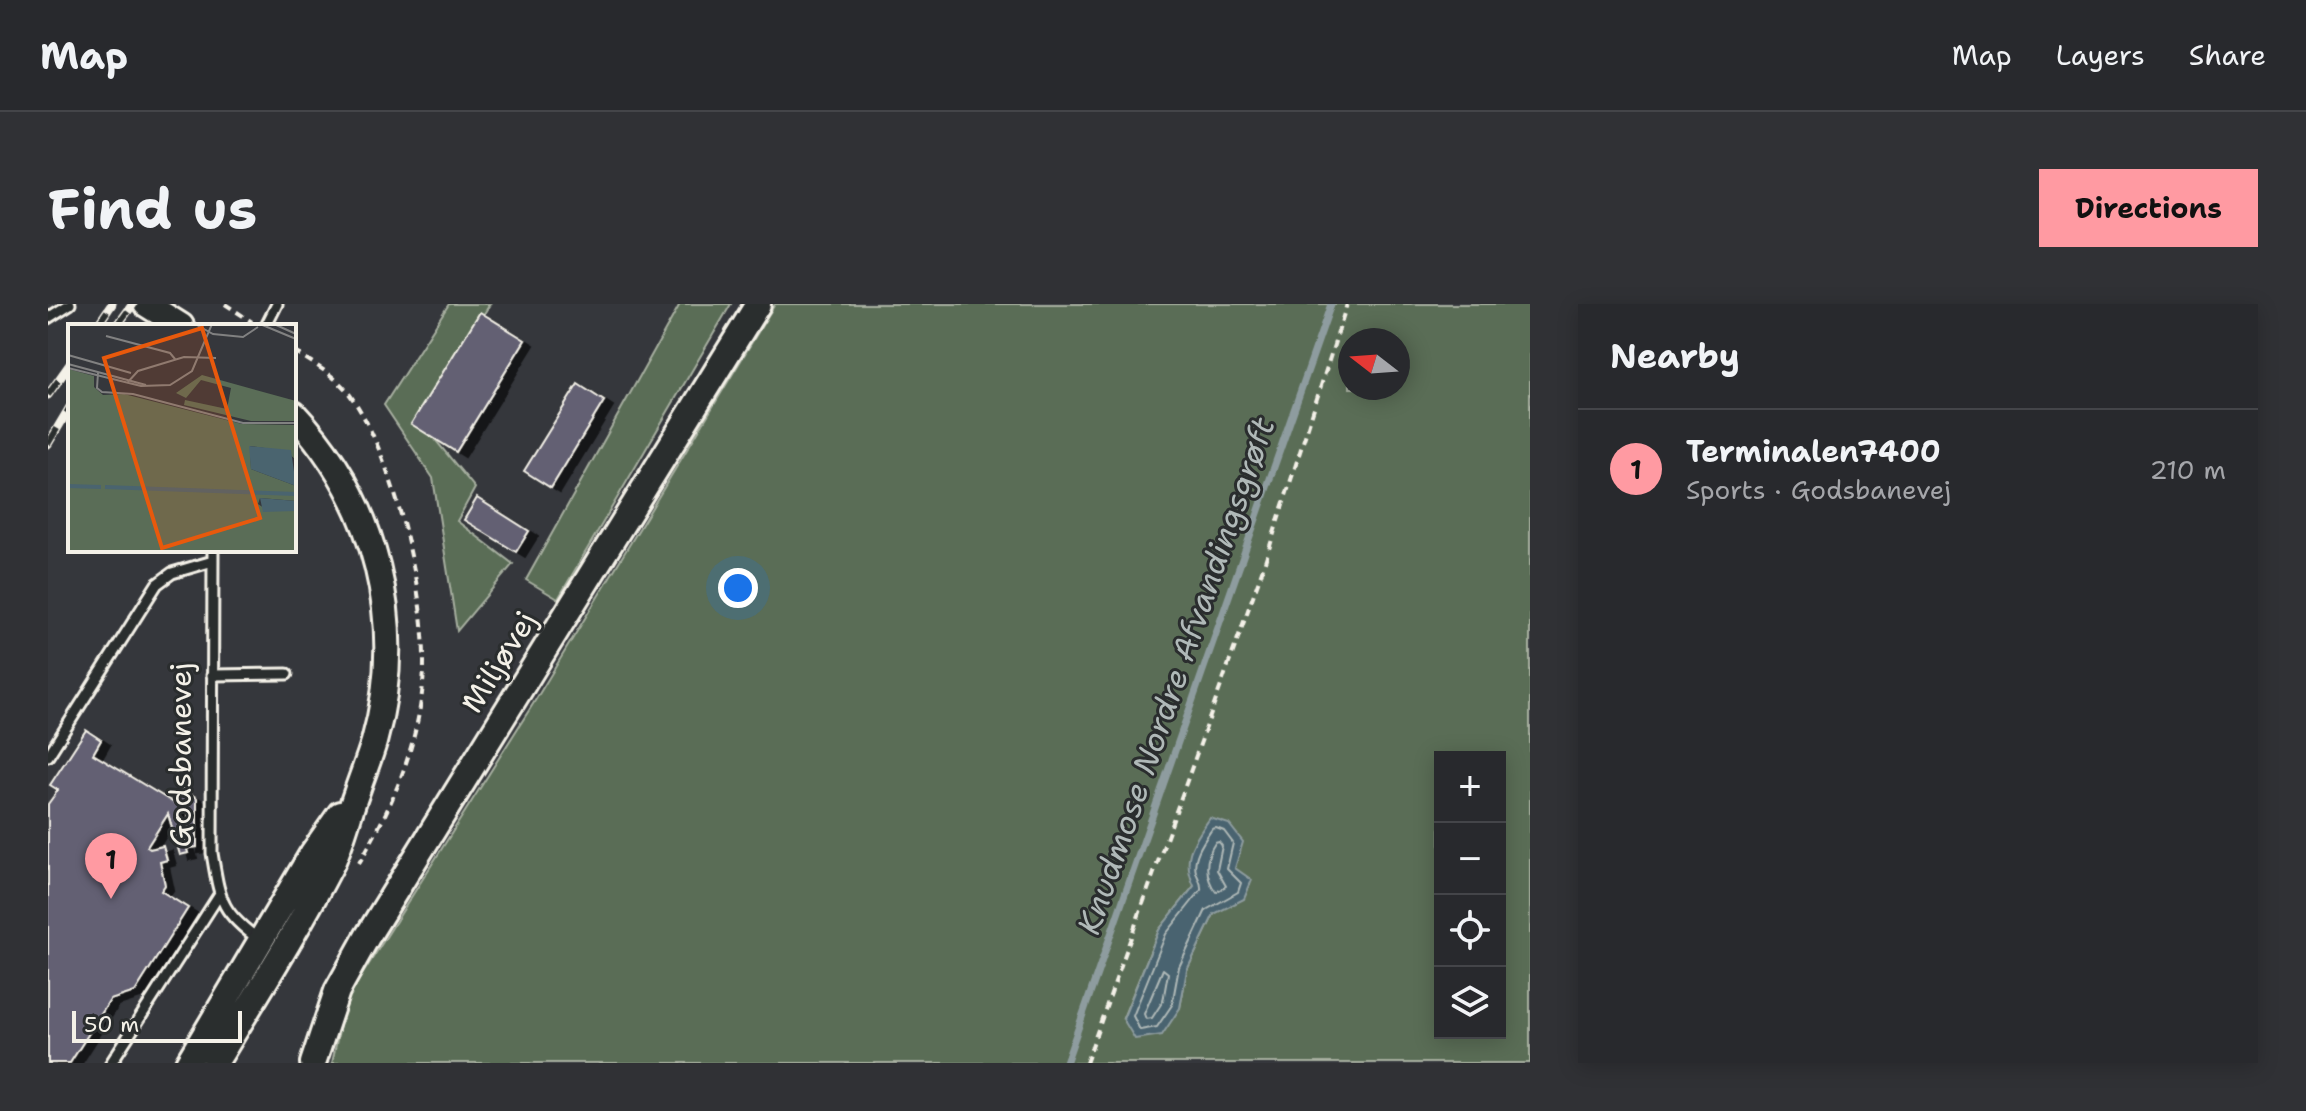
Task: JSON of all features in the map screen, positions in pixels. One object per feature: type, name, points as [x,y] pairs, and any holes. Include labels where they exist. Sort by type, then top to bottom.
[{"type":"street","points":[[146,304],[178,324]]},
{"type":"street","name":"Miljøvej","points":[[313,1063],[337,991],[367,937],[758,304]]},
{"type":"street","points":[[215,1063],[312,854],[359,785],[374,742],[384,694],[388,655],[386,605],[375,554],[336,465],[296,415]]},
{"type":"street","points":[[188,1063],[271,947]]},
{"type":"lane","points":[[48,318],[70,304]]},
{"type":"lane","points":[[267,324],[277,304]]},
{"type":"lane","name":"Godsbanevej","points":[[213,552],[212,853],[219,895],[235,922],[271,947]]},
{"type":"lane","points":[[48,756],[157,584],[172,573],[213,561]]},
{"type":"lane","points":[[212,675],[287,674]]},
{"type":"lane","points":[[111,1063],[219,895]]},
{"type":"path","points":[[225,304],[254,324]]},
{"type":"path","points":[[1086,1063],[1262,571],[1347,304]]},
{"type":"path","points":[[296,352],[310,362]]},
{"type":"green space","points":[[449,304],[490,304],[419,420],[475,488],[457,521],[513,564],[457,631],[433,478],[384,405]]},
{"type":"green space","points":[[680,304],[731,304],[558,599],[526,580]]},
{"type":"green space","points":[[775,304],[1530,304],[1530,1063],[332,1063],[345,1002],[533,704]],"holes":[[[1194,886],[1214,914],[1187,970],[1180,1008],[1123,1018],[1159,930]]]},
{"type":"water","points":[[1210,818],[1229,824],[1243,842],[1235,868],[1252,880],[1244,899],[1214,914],[1187,970],[1180,1008],[1162,1035],[1135,1039],[1123,1019],[1159,930],[1194,886],[1189,858],[1194,843]]},
{"type":"building","points":[[480,312],[525,340],[456,452],[411,424]]},
{"type":"building","points":[[578,384],[604,401],[551,488],[524,471]]},
{"type":"building","points":[[477,498],[529,531],[516,552],[464,520]]},
{"type":"building","points":[[86,730],[101,740],[93,754],[174,803],[183,789],[197,798],[197,847],[189,848],[188,803],[185,801],[177,813],[188,853],[180,855],[168,814],[147,847],[163,846],[167,860],[160,862],[165,885],[161,891],[188,908],[135,992],[110,1000],[70,1063],[48,1063],[48,804],[58,790],[50,785]]},
{"type":"waterway","name":"Knudmose Nordre Afvandingsgrøft","points":[[1066,1063],[1331,304]]},
{"type":"railway","points":[[98,324],[112,304]]},
{"type":"railway","points":[[118,324],[133,304]]},
{"type":"railway","points":[[48,395],[68,367]]},
{"type":"railway","points":[[48,444],[68,410]]},
{"type":"place","name":"Terminalen7400","points":[[111,899]]}]
